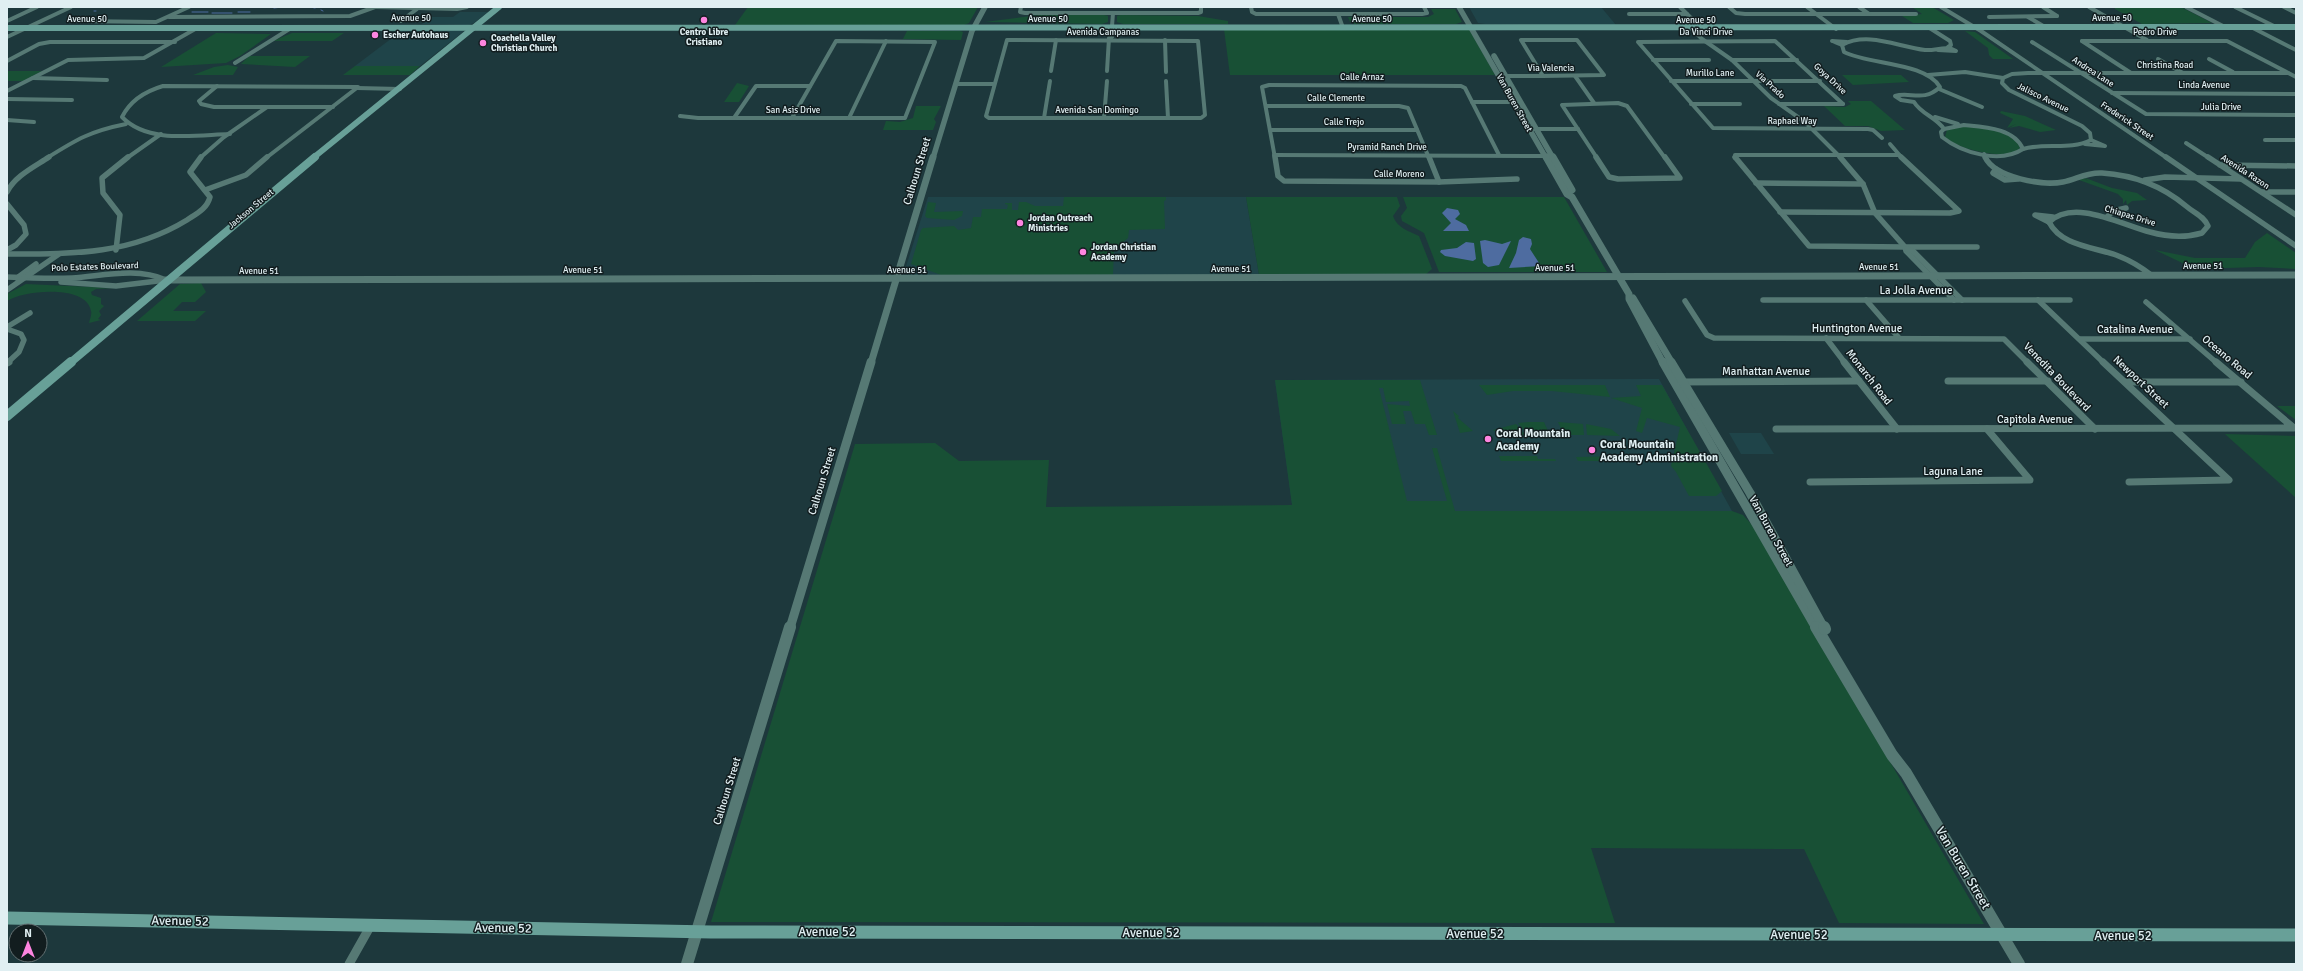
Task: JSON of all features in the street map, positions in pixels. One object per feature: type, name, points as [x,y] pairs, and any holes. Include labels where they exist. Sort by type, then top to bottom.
[{"type":"main road","name":"Jackson Street","points":[[7,416],[166,280],[499,7]]},
{"type":"main road","name":"Avenue 50","points":[[7,28],[1111,28],[1559,26],[1928,28],[2296,27]]},
{"type":"main road","points":[[1513,29],[1559,26],[1615,28]]},
{"type":"main road","name":"Avenue 50","points":[[1474,27],[1513,29],[1695,27]]},
{"type":"main road","name":"Avenue 52","points":[[7,918],[697,931],[2003,936],[2296,935]]},
{"type":"street","points":[[7,21],[37,7]]},
{"type":"street","points":[[7,38],[43,17],[64,7]]},
{"type":"street","points":[[24,28],[71,7]]},
{"type":"street","points":[[77,21],[161,21],[189,7]]},
{"type":"street","points":[[169,16],[350,16],[360,14],[375,7],[418,9],[466,8]]},
{"type":"street","name":"Calhoun Street","points":[[687,964],[897,279],[960,84],[974,27],[985,7]]},
{"type":"street","points":[[1021,7],[1021,13],[1200,13],[1201,7]]},
{"type":"street","points":[[1251,7],[1254,14],[1427,14],[1424,7]]},
{"type":"street","name":"Van Buren Street","points":[[1459,7],[1506,76],[1574,194],[1572,197]]},
{"type":"street","name":"Van Buren Street","points":[[1466,7],[1498,76],[1528,129],[1568,194],[1572,197],[1629,294],[1641,308],[1724,469],[1892,755],[1906,773],[2019,964]]},
{"type":"street","name":"Via Prado","points":[[1680,7],[1706,40],[1732,60],[1779,104],[1811,129],[1838,155],[1863,184],[1875,213],[1906,247]]},
{"type":"street","points":[[1729,7],[1738,14],[1916,14],[1908,7]]},
{"type":"street","points":[[1807,7],[1832,27]]},
{"type":"street","points":[[1859,7],[1869,14]]},
{"type":"street","name":"Frederick Street","points":[[1941,7],[1948,9],[1975,27],[2296,246]]},
{"type":"street","points":[[1989,17],[2057,16],[2043,7]]},
{"type":"street","points":[[2089,7],[2148,40]]},
{"type":"street","points":[[2186,7],[2225,27]]},
{"type":"street","points":[[2235,7],[2276,27]]},
{"type":"street","points":[[2284,7],[2296,13]]},
{"type":"street","points":[[401,21],[418,9]]},
{"type":"street","points":[[1107,71],[1109,39],[1112,36],[1111,28],[1113,13]]},
{"type":"street","points":[[7,14],[22,14]]},
{"type":"street","points":[[1338,14],[1345,27]]},
{"type":"street","points":[[1344,14],[1345,27]]},
{"type":"street","points":[[1629,14],[1687,14]]},
{"type":"street","points":[[2028,16],[2045,27]]},
{"type":"street","points":[[43,17],[51,17]]},
{"type":"street","points":[[2251,27],[2296,50]]},
{"type":"street","points":[[7,91],[68,60],[138,59],[148,57],[199,28]]},
{"type":"street","points":[[235,63],[288,28]]},
{"type":"street","points":[[1928,28],[1950,41],[1951,44],[1948,47]]},
{"type":"street","name":"Avenida Campanas","points":[[991,84],[1007,40],[1198,40],[1204,115]]},
{"type":"street","points":[[1051,72],[1056,40]]},
{"type":"street","points":[[1165,40],[1166,72]]},
{"type":"street","name":"Via Valencia","points":[[1498,76],[1506,76],[1543,76],[1603,76],[1577,40],[1521,40],[1543,76]]},
{"type":"street","points":[[1842,45],[1832,41],[1847,42],[1876,40],[1915,49],[1947,52],[1956,51],[1948,47],[1938,50]]},
{"type":"street","points":[[792,118],[836,41],[886,41],[849,118]]},
{"type":"street","name":"San Asis Drive","points":[[680,116],[734,118],[905,118],[934,41],[886,41]]},
{"type":"street","name":"Da Vinci Drive","points":[[1654,60],[1638,41],[1774,41]]},
{"type":"street","name":"Goya Drive","points":[[1774,41],[1797,60],[1843,104],[1779,104]]},
{"type":"street","name":"Pedro Drive","points":[[2132,73],[2082,41],[2227,41],[2288,73]]},
{"type":"street","points":[[8,60],[39,44],[50,42],[175,42]]},
{"type":"street","points":[[1842,45],[1847,42]]},
{"type":"street","name":"Andrea Lane","points":[[2032,42],[2146,114]]},
{"type":"street","points":[[1842,45],[1844,52],[1856,60],[1910,69],[1928,75],[1938,82],[1939,89]]},
{"type":"street","points":[[2158,59],[2183,73]]},
{"type":"street","points":[[2209,59],[2235,73]]},
{"type":"street","points":[[1654,60],[1709,60]]},
{"type":"street","points":[[1654,60],[1691,104],[1740,104]]},
{"type":"street","points":[[1732,60],[1797,60]]},
{"type":"street","points":[[1862,64],[1870,62]]},
{"type":"street","points":[[1928,75],[1965,72],[2003,78]]},
{"type":"street","name":"Jalisco Avenue","points":[[2042,73],[2016,73],[2003,78],[2003,85],[2009,90],[2082,126],[2090,133],[2091,140]]},
{"type":"street","name":"Christina Road","points":[[2042,73],[2288,73]]},
{"type":"street","points":[[2288,73],[2296,77]]},
{"type":"street","points":[[1575,76],[1594,103]]},
{"type":"street","points":[[31,78],[107,80]]},
{"type":"street","points":[[1044,118],[1050,81]]},
{"type":"street","points":[[1104,118],[1107,81]]},
{"type":"street","points":[[1166,81],[1168,118]]},
{"type":"street","name":"Murillo Lane","points":[[1671,81],[1820,81]]},
{"type":"street","points":[[960,84],[991,84]]},
{"type":"street","name":"Avenida San Domingo","points":[[991,84],[986,116],[989,118],[1201,118],[1204,115]]},
{"type":"street","points":[[126,124],[122,117],[125,110],[131,103],[153,89],[163,86],[350,86],[357,88],[400,89]]},
{"type":"street","points":[[217,86],[201,98],[199,101],[201,104],[214,107],[333,107]]},
{"type":"street","points":[[734,118],[756,86],[810,86]]},
{"type":"street","name":"Calle Arnaz","points":[[1266,106],[1263,86],[1461,86],[1465,88],[1471,101]]},
{"type":"street","points":[[205,190],[246,175],[286,141],[357,88]]},
{"type":"street","points":[[1982,107],[1939,89],[1917,97],[1903,94],[1895,96],[1901,100],[1914,102],[1919,109],[1932,116],[1964,125],[1994,129],[2024,141]]},
{"type":"street","name":"Linda Avenue","points":[[2111,93],[2296,94]]},
{"type":"street","points":[[1914,102],[1917,97]]},
{"type":"street","points":[[7,99],[72,100]]},
{"type":"street","points":[[1500,155],[1471,101],[1520,100]]},
{"type":"street","points":[[1594,103],[1624,104],[1680,178],[1611,178],[1563,104],[1594,103]]},
{"type":"street","name":"Raphael Way","points":[[1691,104],[1712,128],[1871,129],[1882,138]]},
{"type":"street","points":[[1266,106],[1274,155]]},
{"type":"street","name":"Calle Clemente","points":[[1266,106],[1406,107],[1409,109],[1417,130]]},
{"type":"street","points":[[7,254],[85,254],[116,250],[158,237],[187,221],[210,202],[210,197],[191,175],[192,168],[230,134],[267,107]]},
{"type":"street","name":"Julia Drive","points":[[2146,114],[2296,115]]},
{"type":"street","points":[[1932,116],[1944,129]]},
{"type":"street","points":[[7,120],[34,122]]},
{"type":"street","points":[[7,192],[11,184],[24,173],[80,137],[102,129],[126,124],[144,132],[161,134],[230,134]]},
{"type":"street","points":[[1964,125],[1944,129],[1941,134],[1949,142],[1984,154]]},
{"type":"street","points":[[1528,129],[1578,129]]},
{"type":"street","name":"Calle Trejo","points":[[1270,130],[1417,130]]},
{"type":"street","points":[[1417,130],[1439,182]]},
{"type":"street","points":[[116,250],[120,215],[103,193],[102,178],[112,169],[161,134]]},
{"type":"street","points":[[2016,138],[2023,149]]},
{"type":"street","name":"Jalisco Avenue","points":[[1984,154],[2014,154],[2023,149],[2046,146],[2072,147],[2085,144],[2105,146],[2091,140]]},
{"type":"street","name":"Jalisco Avenue","points":[[2085,144],[2091,140]]},
{"type":"street","points":[[2265,140],[2296,140]]},
{"type":"street","name":"Jalisco Avenue","points":[[2031,142],[2046,146]]},
{"type":"street","name":"Avenida Razon","points":[[2186,143],[2296,215]]},
{"type":"street","points":[[1780,212],[1950,213],[1959,211],[1899,155],[1890,144]]},
{"type":"street","name":"Pyramid Ranch Drive","points":[[1274,155],[1552,154]]},
{"type":"street","name":"Chiapas Drive","points":[[1984,154],[1986,161],[1996,169],[1993,173],[2000,178],[2013,180],[2020,178],[2054,182],[2070,180],[2082,174],[2096,173],[2144,180],[2162,187],[2177,196],[2204,218],[2208,228],[2198,235],[2170,236],[2142,230],[2108,217],[2078,212],[2053,217],[2035,215],[2038,218],[2049,222],[2053,230],[2062,236],[2122,257],[2137,264],[2151,275]]},
{"type":"street","name":"Calle Moreno","points":[[1274,155],[1278,176],[1289,182],[1439,182],[1517,179]]},
{"type":"street","points":[[1899,155],[1735,156],[1809,246],[1977,247]]},
{"type":"street","points":[[2220,165],[2296,166]]},
{"type":"street","points":[[2144,180],[2158,177],[2241,179]]},
{"type":"street","points":[[1756,183],[1863,184]]},
{"type":"street","points":[[2261,192],[2296,192]]},
{"type":"street","points":[[7,204],[24,225],[26,234],[16,245],[7,250]]},
{"type":"street","points":[[2108,217],[2113,212],[2126,208]]},
{"type":"street","points":[[2049,222],[2053,217]]},
{"type":"street","points":[[1906,247],[1906,251],[1954,300]]},
{"type":"street","points":[[1906,247],[1913,251],[1962,300]]},
{"type":"street","points":[[7,290],[17,280],[51,254]]},
{"type":"street","points":[[7,286],[59,254]]},
{"type":"street","name":"Polo Estates Boulevard","points":[[17,280],[133,274],[159,276],[166,280]]},
{"type":"street","name":"Avenue 51","points":[[166,280],[2296,275]]},
{"type":"street","name":"Polo Estates Boulevard","points":[[7,277],[17,280],[119,286],[149,284],[166,280]]},
{"type":"street","name":"La Jolla Avenue","points":[[1763,300],[2070,300]]},
{"type":"street","points":[[1866,300],[1900,338]]},
{"type":"street","name":"Newport Street","points":[[2038,300],[2229,480],[2129,482]]},
{"type":"street","name":"Huntington Avenue","points":[[1685,301],[1710,337],[2004,339]]},
{"type":"street","name":"Oceano Road","points":[[2146,302],[2294,428]]},
{"type":"street","points":[[7,328],[30,313]]},
{"type":"street","points":[[7,328],[21,334],[24,340],[19,352],[7,362]]},
{"type":"street","name":"Monarch Road","points":[[1826,338],[1897,429]]},
{"type":"street","name":"Venedita Boulevard","points":[[2004,339],[2095,429]]},
{"type":"street","name":"Catalina Avenue","points":[[2080,339],[2190,339]]},
{"type":"street","name":"Manhattan Avenue","points":[[1679,382],[1859,381]]},
{"type":"street","points":[[1948,381],[2048,381]]},
{"type":"street","name":"Van Buren Street","points":[[1679,382],[1905,766],[1906,773]]},
{"type":"street","points":[[2126,382],[2241,382]]},
{"type":"street","name":"Capitola Avenue","points":[[1776,429],[2294,428]]},
{"type":"street","name":"Laguna Lane","points":[[1810,482],[2030,480],[1987,429]]},
{"type":"street","points":[[1724,469],[1722,476],[1740,506]]},
{"type":"street","points":[[349,964],[371,925]]},
{"type":"shaded area","points":[[1469,7],[1601,7],[1616,25],[1485,24],[1478,23]]},
{"type":"shaded area","points":[[460,12],[488,12],[469,25],[422,24],[431,17],[453,17]]},
{"type":"shaded area","points":[[404,29],[464,31],[420,66],[355,66]]},
{"type":"shaded area","name":"Jordan Christian Academy","points":[[928,197],[1246,197],[1259,275],[903,276]]},
{"type":"shaded area","name":"Coral Mountain Academy","points":[[1659,379],[1732,511],[1293,511],[1275,380]]},
{"type":"shaded area","points":[[1729,433],[1761,433],[1774,454],[1741,454]]},
{"type":"green space","points":[[748,7],[978,7],[969,23],[964,25],[735,25]]},
{"type":"green space","points":[[1912,7],[1932,7],[1954,20],[1948,23],[1913,23],[1902,16],[1922,14]]},
{"type":"green space","points":[[2115,7],[2181,7],[2212,23],[2142,24],[2115,9]]},
{"type":"green space","points":[[1431,9],[1455,9],[1462,22],[1456,24],[1355,24],[1350,22],[1348,17],[1428,17],[1434,14]]},
{"type":"green space","points":[[1038,15],[1104,15],[1108,16],[1108,22],[1102,24],[985,22]]},
{"type":"green space","points":[[1117,16],[1198,16],[1228,21],[1228,24],[1123,24],[1117,22]]},
{"type":"green space","points":[[1224,29],[1469,29],[1495,75],[1230,75]]},
{"type":"green space","points":[[907,31],[963,32],[961,40],[903,39]]},
{"type":"green space","points":[[1965,31],[1975,32],[2013,59],[1993,59],[1989,55],[1988,48]]},
{"type":"green space","points":[[216,33],[271,34],[240,56],[226,63],[161,67]]},
{"type":"green space","points":[[292,33],[344,33],[332,41],[273,41]]},
{"type":"green space","points":[[249,56],[310,56],[295,67],[241,64]]},
{"type":"green space","points":[[228,65],[238,67],[233,75],[193,75],[214,67]]},
{"type":"green space","points":[[355,66],[420,66],[410,75],[343,75]]},
{"type":"green space","points":[[7,71],[42,71],[23,81],[7,81]]},
{"type":"green space","points":[[1842,75],[1901,75],[1909,82],[1853,85]]},
{"type":"green space","points":[[737,83],[749,86],[739,102],[724,102]]},
{"type":"green space","points":[[1848,101],[1871,101],[1905,130],[1881,131],[1868,126],[1845,126],[1824,106],[1845,107],[1851,104]]},
{"type":"green space","points":[[916,106],[941,106],[934,119],[936,122],[933,130],[883,130],[886,121],[900,122],[913,118]]},
{"type":"green space","points":[[2001,111],[2025,116],[2056,130],[2040,132],[2019,126],[2009,128],[2016,124],[2007,128],[2013,119],[2000,113]]},
{"type":"green space","points":[[1965,126],[2004,133],[2011,137],[2020,148],[2014,152],[1994,154],[1960,146],[1945,137],[1947,130]]},
{"type":"green space","points":[[2083,177],[2112,188],[2137,193],[2147,200],[2132,201],[2127,205],[2126,200],[2123,204],[2123,199],[2118,194],[2079,180],[2083,178],[2088,181]]},
{"type":"green space","points":[[1064,197],[1166,197],[1166,200],[1164,201],[1165,229],[1129,230],[1128,238],[1114,250],[1113,275],[944,276],[911,264],[921,230],[923,228],[954,226],[958,230],[971,228],[973,217],[981,217],[982,209],[1007,209],[1008,205],[1005,203],[1012,203],[1012,210],[1018,210],[1019,202],[1026,202],[1035,206],[1063,206]]},
{"type":"green space","points":[[1246,197],[1397,197],[1400,206],[1393,216],[1400,226],[1419,236],[1432,269],[1425,275],[1259,275]]},
{"type":"green space","points":[[1403,197],[1564,197],[1607,272],[1439,272],[1424,233],[1402,221],[1401,216],[1407,208]]},
{"type":"green space","points":[[928,202],[936,203],[934,212],[963,211],[962,216],[954,220],[927,218],[925,216]]},
{"type":"green space","points":[[2267,233],[2296,253],[2296,269],[2259,267],[2195,269],[2155,250],[2195,258],[2245,258],[2255,242]]},
{"type":"green space","points":[[201,283],[206,292],[195,302],[182,302],[173,311],[206,311],[195,321],[137,321],[180,284]]},
{"type":"green space","points":[[26,284],[114,288],[96,289],[91,292],[92,295],[101,298],[101,304],[104,306],[99,311],[101,315],[98,319],[101,320],[89,323],[91,312],[87,302],[78,296],[67,293],[40,292],[15,297],[7,301],[7,294]]},
{"type":"green space","points":[[1275,380],[1420,380],[1437,435],[1429,435],[1425,424],[1415,424],[1411,411],[1403,411],[1406,424],[1392,424],[1387,404],[1410,406],[1409,401],[1386,402],[1383,388],[1379,388],[1407,501],[1447,501],[1432,448],[1437,448],[1455,511],[1732,511],[1743,515],[1754,527],[1984,924],[1839,923],[1804,849],[1591,848],[1615,923],[711,922],[855,444],[935,443],[959,461],[1049,460],[1046,507],[1292,505]]},
{"type":"green space","points":[[1479,385],[1605,385],[1610,397],[1552,391],[1513,391],[1487,395]]},
{"type":"green space","points":[[1636,385],[1662,385],[1722,491],[1716,496],[1689,496],[1676,472],[1671,466],[1680,427],[1647,418],[1642,433],[1636,431],[1642,408],[1611,398],[1641,396]]},
{"type":"green space","points":[[2277,406],[2296,406],[2296,420]]},
{"type":"green space","points":[[1453,411],[1459,416],[1458,418],[1473,431],[1460,433]]},
{"type":"green space","points":[[1544,422],[1550,435],[1540,432],[1537,435],[1528,435],[1518,423]]},
{"type":"green space","points":[[1558,422],[1583,424],[1584,435],[1564,435]]},
{"type":"green space","points":[[1516,424],[1525,435],[1500,435],[1493,430]]},
{"type":"green space","points":[[1586,424],[1611,429],[1620,436],[1587,435]]},
{"type":"green space","points":[[2225,434],[2296,436],[2296,498],[2226,435]]},
{"type":"green space","points":[[1499,456],[1537,456],[1538,459],[1555,459],[1556,461],[1501,461]]},
{"type":"green space","points":[[1630,456],[1632,461],[1578,461],[1576,457]]},
{"type":"water","points":[[1447,208],[1458,210],[1460,214],[1455,219],[1466,225],[1469,231],[1443,231],[1451,223],[1442,213]]},
{"type":"water","points":[[1523,237],[1531,239],[1532,244],[1530,249],[1541,266],[1509,268],[1516,253],[1519,240]]},
{"type":"water","points":[[1485,240],[1502,244],[1511,241],[1499,265],[1488,267],[1483,263],[1480,241]]},
{"type":"water","points":[[1466,242],[1474,243],[1476,259],[1473,261],[1445,256],[1440,252],[1441,250],[1457,248]]},
{"type":"waterway","points":[[274,8],[282,7]]},
{"type":"waterway","points":[[310,7],[315,8]]},
{"type":"waterway","points":[[192,12],[208,12]]},
{"type":"waterway","points":[[238,12],[250,12]]},
{"type":"waterway","points":[[212,13],[232,13]]},
{"type":"place","name":"Centro Libre Cristiano","points":[[704,20]]},
{"type":"place","name":"Escher Autohaus","points":[[375,35]]},
{"type":"place","name":"Coachella Valley Christian Church","points":[[483,43]]},
{"type":"place","name":"Jordan Outreach Ministries","points":[[1020,223]]},
{"type":"place","name":"Jordan Christian Academy","points":[[1083,252]]},
{"type":"place","name":"Coral Mountain Academy","points":[[1488,439]]},
{"type":"place","name":"Coral Mountain Academy Administration","points":[[1592,450]]}]
